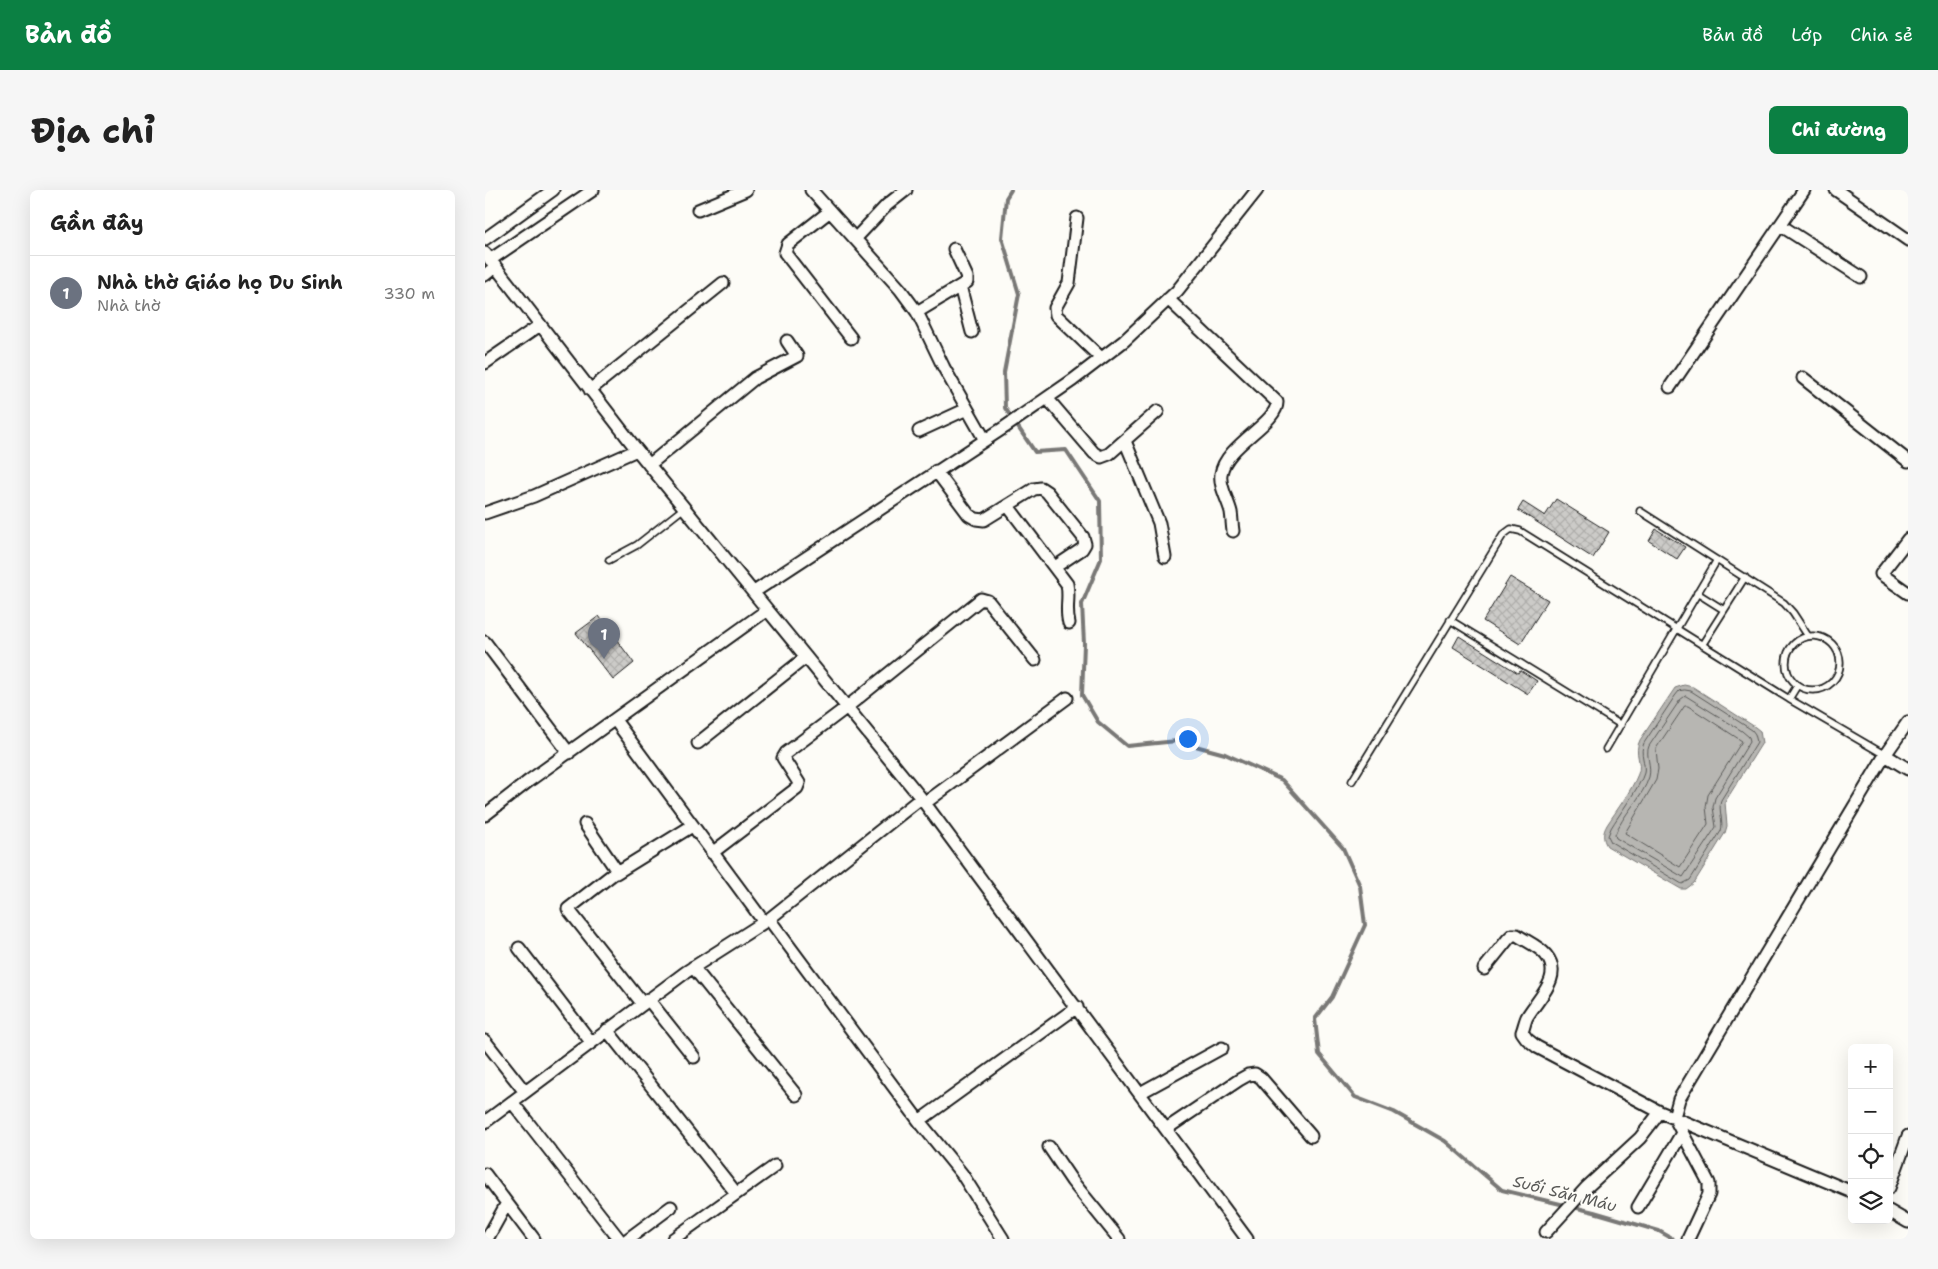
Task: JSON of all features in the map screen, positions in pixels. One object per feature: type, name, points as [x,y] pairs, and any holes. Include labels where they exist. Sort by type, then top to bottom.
[{"type":"street","points":[[485,238],[553,190]]},
{"type":"street","points":[[485,275],[490,260],[593,190]]},
{"type":"street","points":[[698,210],[746,190]]},
{"type":"street","points":[[811,190],[901,289],[917,312],[944,368],[985,440]]},
{"type":"street","points":[[855,239],[887,205],[906,190]]},
{"type":"street","points":[[754,592],[936,471],[1005,428],[1124,341],[1177,291],[1257,190]]},
{"type":"street","points":[[1670,386],[1804,190]]},
{"type":"street","points":[[1836,190],[1908,240]]},
{"type":"street","points":[[830,211],[787,244],[785,253],[851,338]]},
{"type":"street","points":[[1077,218],[1069,283],[1055,308],[1056,315],[1101,358]]},
{"type":"street","points":[[1780,225],[1861,277]]},
{"type":"street","points":[[917,312],[966,283],[968,279],[954,249]]},
{"type":"street","points":[[490,260],[649,465],[923,800],[1247,1239]]},
{"type":"street","points":[[590,390],[723,283]]},
{"type":"street","points":[[960,286],[972,332]]},
{"type":"street","points":[[1168,299],[1277,402],[1277,407],[1270,418],[1229,456],[1221,471],[1220,480],[1231,512],[1233,531]]},
{"type":"street","points":[[485,363],[540,326]]},
{"type":"street","points":[[649,465],[755,378],[797,356],[787,341]]},
{"type":"street","points":[[1803,378],[1908,462]]},
{"type":"street","points":[[1047,398],[1094,453],[1101,457],[1109,454],[1159,411]]},
{"type":"street","points":[[919,431],[967,409]]},
{"type":"street","points":[[1125,441],[1159,522],[1165,558]]},
{"type":"street","points":[[485,513],[534,496],[637,450]]},
{"type":"street","points":[[936,471],[969,515],[976,519],[984,520],[1034,490],[1041,488],[1047,492],[1083,537],[1085,544],[1082,549],[1055,567]]},
{"type":"street","points":[[1008,506],[1067,584],[1069,593],[1066,611],[1069,623]]},
{"type":"street","points":[[1908,539],[1881,574],[1908,593]]},
{"type":"street","points":[[712,853],[797,788],[799,783],[783,756],[790,749],[847,707],[981,599],[988,601],[1035,660]]},
{"type":"street","points":[[485,816],[569,752],[767,610]]},
{"type":"street","points":[[485,642],[569,752]]},
{"type":"street","points":[[698,743],[806,657]]},
{"type":"street","points":[[485,1122],[693,967],[766,921],[923,800],[1067,698]]},
{"type":"street","points":[[615,720],[712,853],[962,1174],[1003,1239]]},
{"type":"street","points":[[1688,1239],[1710,1188],[1674,1116],[1679,1099],[1885,755],[1908,722]]},
{"type":"street","points":[[1885,755],[1908,768]]},
{"type":"street","points":[[585,824],[616,868],[616,873]]},
{"type":"street","points":[[692,826],[616,873],[568,909],[645,1002],[694,1057]]},
{"type":"street","points":[[1484,969],[1512,935],[1517,935],[1545,954],[1551,963],[1552,980],[1526,1019],[1522,1032],[1537,1047],[1660,1112],[1674,1116],[1848,1190]]},
{"type":"street","points":[[519,948],[591,1042]]},
{"type":"street","points":[[693,967],[796,1094]]},
{"type":"street","points":[[919,1121],[1077,1007]]},
{"type":"street","points":[[607,1030],[736,1194]]},
{"type":"street","points":[[485,1041],[525,1092]]},
{"type":"street","points":[[1140,1093],[1222,1048]]},
{"type":"street","points":[[1166,1129],[1239,1080],[1248,1075],[1255,1074],[1261,1078],[1311,1136]]},
{"type":"street","points":[[512,1102],[619,1239]]},
{"type":"street","points":[[1546,1232],[1640,1138],[1660,1112]]},
{"type":"street","points":[[1638,1207],[1682,1133]]},
{"type":"street","points":[[1892,1179],[1908,1136]]},
{"type":"street","points":[[1049,1147],[1072,1181],[1119,1239]]},
{"type":"street","points":[[673,1239],[775,1166]]},
{"type":"street","points":[[485,1174],[534,1239]]},
{"type":"street","points":[[487,1239],[507,1203]]},
{"type":"street","points":[[628,1239],[671,1207]]},
{"type":"street","points":[[1893,1214],[1908,1222]]},
{"type":"lane","points":[[609,560],[637,544],[684,508]]},
{"type":"lane","points":[[1640,511],[1745,577],[1789,608],[1807,636]]},
{"type":"lane","points":[[1352,781],[1503,535],[1511,529],[1520,531],[1789,699],[1885,755]]},
{"type":"lane","points":[[1606,749],[1717,560]]},
{"type":"lane","points":[[1702,645],[1745,577]]},
{"type":"lane","points":[[1697,593],[1724,610]]},
{"type":"lane","points":[[1450,620],[1621,725]]},
{"type":"lane","points":[[1807,636],[1825,638],[1833,644],[1841,660],[1837,677],[1831,684],[1815,691],[1797,686],[1791,680],[1787,671],[1785,662],[1787,653],[1799,639],[1807,636]]},
{"type":"lane","points":[[1789,699],[1797,686]]},
{"type":"water","points":[[1684,685],[1693,687],[1755,727],[1760,731],[1762,743],[1725,802],[1727,826],[1725,833],[1694,883],[1686,889],[1681,889],[1607,846],[1604,835],[1607,825],[1638,774],[1637,750],[1640,740],[1675,688]]},
{"type":"building","points":[[1556,499],[1609,532],[1593,558],[1518,510],[1523,502],[1545,516]]},
{"type":"building","points":[[1656,529],[1685,547],[1677,559],[1649,541]]},
{"type":"building","points":[[1510,577],[1548,600],[1520,644],[1483,621]]},
{"type":"building","points":[[599,616],[634,663],[613,680],[576,633]]},
{"type":"building","points":[[1459,636],[1518,673],[1520,670],[1537,681],[1528,694],[1453,647]]},
{"type":"waterway","name":"Suối Săn Máu","points":[[1011,190],[1006,198],[1002,238],[1019,294],[1004,372],[1005,408],[1035,452],[1066,450],[1100,501],[1101,559],[1082,604],[1084,644],[1082,695],[1098,722],[1127,746],[1177,741],[1225,754],[1282,780],[1343,848],[1360,886],[1365,925],[1332,997],[1315,1019],[1319,1054],[1355,1097],[1394,1112],[1445,1141],[1502,1190],[1594,1212],[1659,1231],[1673,1239]]},
{"type":"place","name":"Nhà thờ Giáo họ Du Sinh","points":[[604,659]]}]
